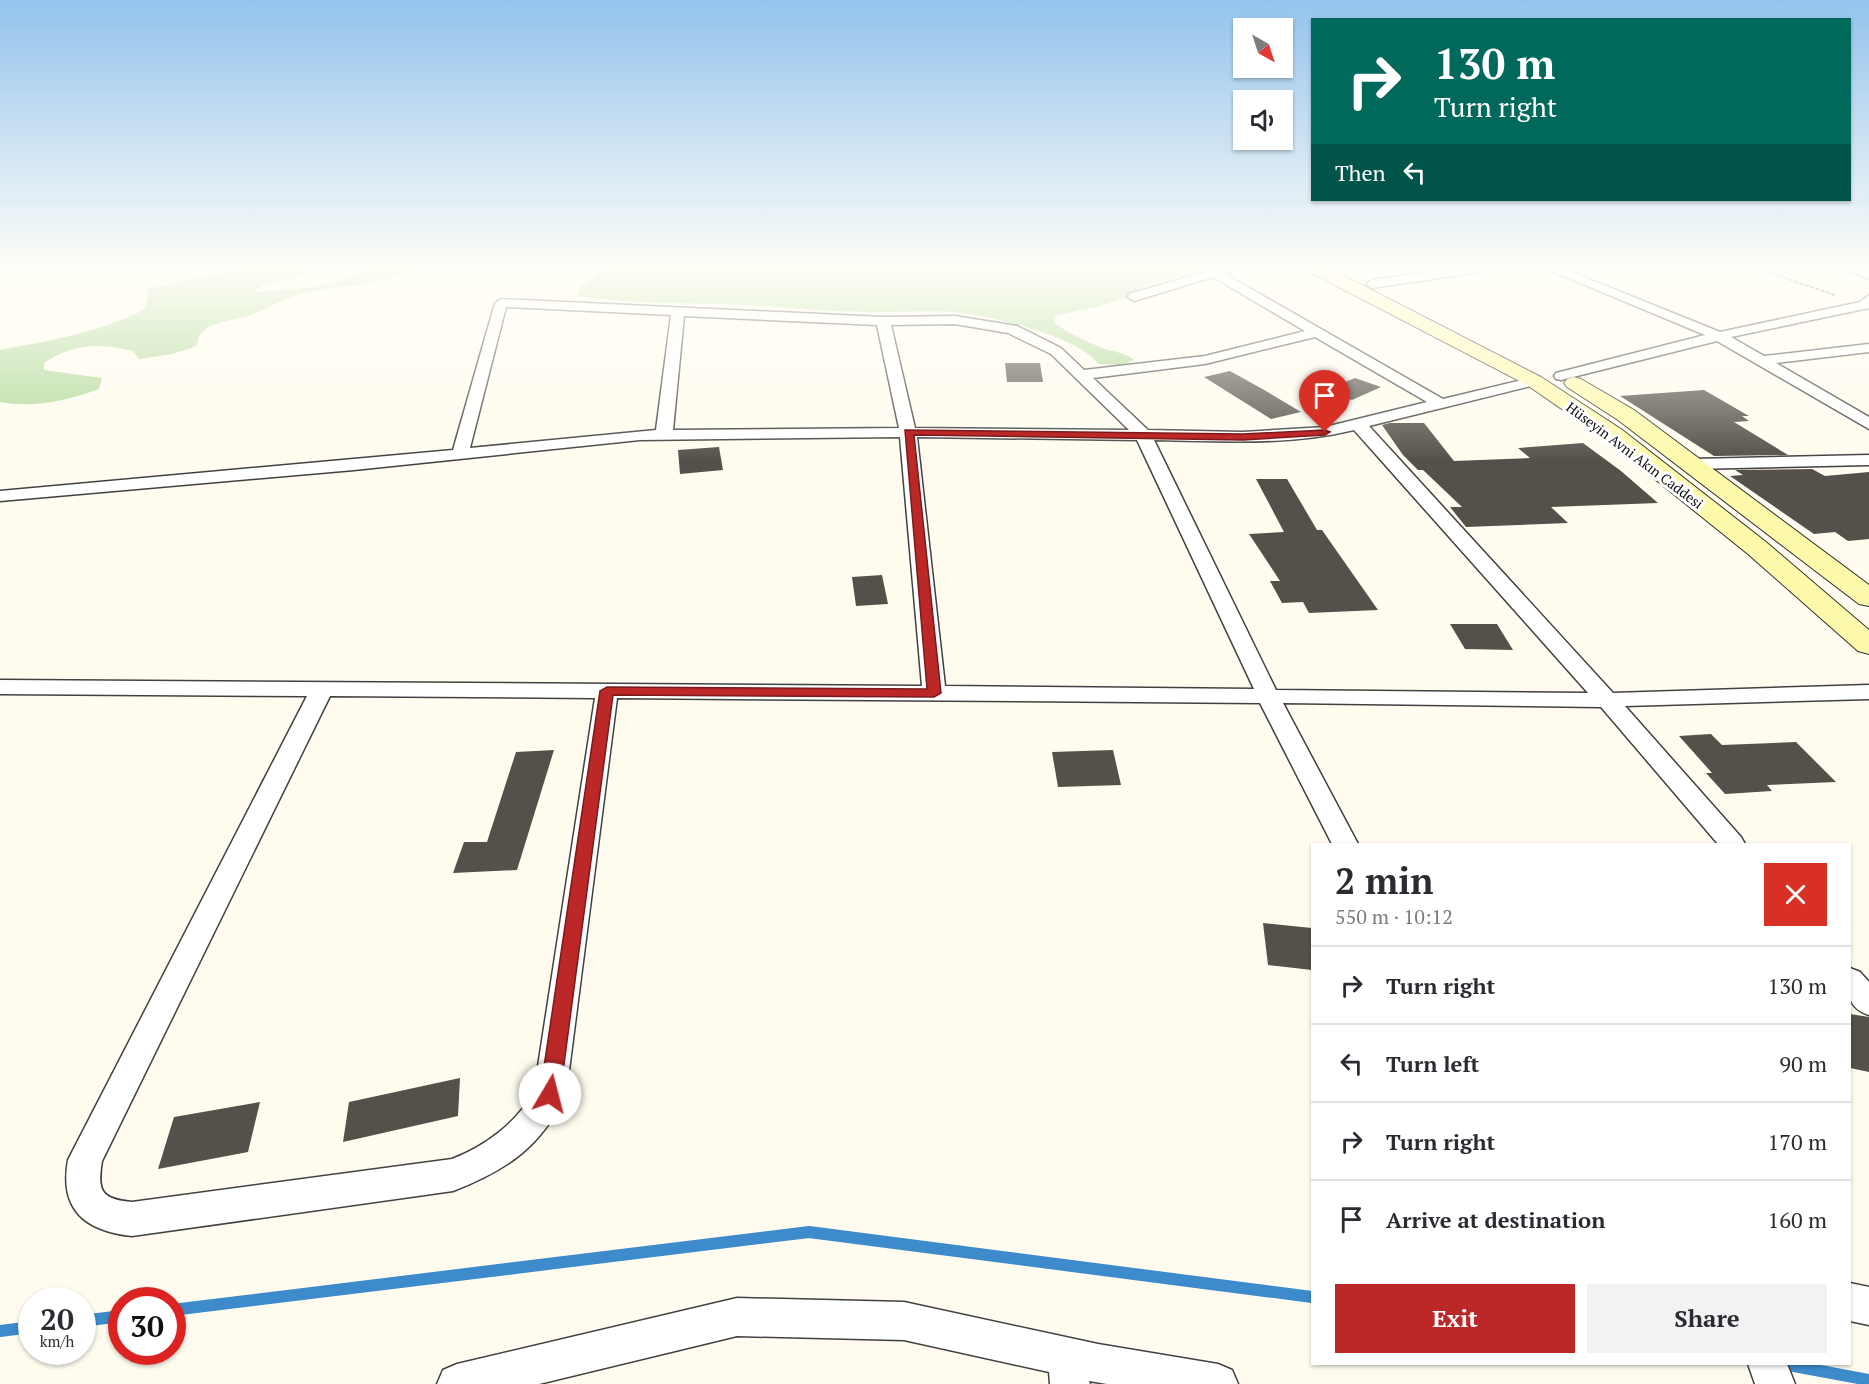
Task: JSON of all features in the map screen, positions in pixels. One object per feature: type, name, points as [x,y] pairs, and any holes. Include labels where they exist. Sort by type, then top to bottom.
[{"type":"main road","name":"Hüseyin Avni Akın Caddesi","points":[[1439,332],[1534,381],[1622,441],[1757,548],[1869,645]]},
{"type":"main road","name":"Hüseyin Avni Akın Caddesi","points":[[1470,332],[1561,376],[1626,415],[1869,598]]},
{"type":"street","points":[[460,454],[493,332]]},
{"type":"street","points":[[664,435],[676,332]]},
{"type":"street","points":[[885,332],[908,432],[934,693]]},
{"type":"street","points":[[1017,332],[1056,351],[1143,435],[1269,696],[1344,843]]},
{"type":"street","points":[[1708,332],[1869,424]]},
{"type":"street","points":[[1561,376],[1739,332]]},
{"type":"street","points":[[1081,375],[1205,360],[1315,333],[1441,404]]},
{"type":"street","points":[[1761,361],[1869,348]]},
{"type":"street","points":[[0,496],[460,454],[640,435],[908,432],[1243,437],[1325,432],[1534,381]]},
{"type":"street","points":[[1358,424],[1607,700],[1731,843]]},
{"type":"street","points":[[1694,464],[1869,460]]},
{"type":"street","points":[[0,687],[1607,700],[1869,692]]},
{"type":"street","points":[[322,689],[85,1160],[81,1187],[89,1203],[104,1215],[132,1219],[453,1175],[496,1156],[530,1127],[550,1094],[607,691]]},
{"type":"street","points":[[1851,981],[1869,1003]]},
{"type":"street","points":[[1851,1302],[1869,1306]]},
{"type":"street","points":[[457,1384],[736,1317],[904,1321],[1068,1370],[1218,1384]]},
{"type":"street","points":[[1768,1365],[1775,1384]]},
{"type":"green space","points":[[85,332],[203,332],[197,346],[172,354],[139,359],[133,351],[98,346],[76,348],[44,363],[44,370],[102,378],[99,389],[38,404],[0,402],[0,350]]},
{"type":"green space","points":[[1040,332],[1068,332],[1134,360],[1122,365],[1098,364],[1089,354]]},
{"type":"building","points":[[1005,363],[1040,363],[1043,382],[1007,382]]},
{"type":"building","points":[[1230,371],[1301,412],[1271,419],[1204,377]]},
{"type":"building","points":[[1355,378],[1381,387],[1352,400],[1325,390]]},
{"type":"building","points":[[1704,390],[1749,416],[1742,416],[1749,421],[1734,422],[1788,455],[1714,456],[1620,396]]},
{"type":"building","points":[[1424,423],[1454,461],[1530,458],[1518,448],[1583,443],[1621,471],[1658,503],[1551,507],[1568,523],[1466,527],[1450,507],[1462,507],[1423,470],[1418,470],[1403,455],[1382,425]]},
{"type":"building","points":[[719,447],[723,470],[680,474],[678,450]]},
{"type":"building","points":[[1812,469],[1825,476],[1869,472],[1869,539],[1848,541],[1835,532],[1814,534],[1730,476],[1743,475],[1735,470]]},
{"type":"building","points":[[1256,479],[1287,479],[1317,530],[1322,530],[1378,610],[1309,613],[1303,602],[1282,603],[1270,581],[1280,581],[1249,534],[1284,532]]},
{"type":"building","points":[[882,575],[888,604],[856,606],[852,577]]},
{"type":"building","points":[[1450,624],[1497,624],[1513,650],[1465,649]]},
{"type":"building","points":[[1711,734],[1722,745],[1796,742],[1836,782],[1767,785],[1772,791],[1725,794],[1706,773],[1712,773],[1679,736]]},
{"type":"building","points":[[554,750],[517,870],[453,873],[464,842],[487,842],[516,752]]},
{"type":"building","points":[[1113,750],[1121,785],[1058,787],[1052,752]]},
{"type":"building","points":[[1263,923],[1311,928],[1311,970],[1268,965]]},
{"type":"building","points":[[1851,1014],[1869,1017],[1869,1072],[1851,1068]]},
{"type":"building","points":[[460,1078],[458,1116],[343,1142],[349,1102]]},
{"type":"building","points":[[260,1102],[248,1152],[158,1169],[174,1117]]},
{"type":"waterway","points":[[186,1308],[809,1232],[1311,1297]]},
{"type":"waterway","points":[[96,1319],[108,1318]]},
{"type":"waterway","points":[[0,1331],[18,1329]]},
{"type":"waterway","points":[[1788,1365],[1869,1380]]},
{"type":"route","points":[[550,1094],[607,691],[934,693],[908,432],[1243,437],[1325,432]]}]
